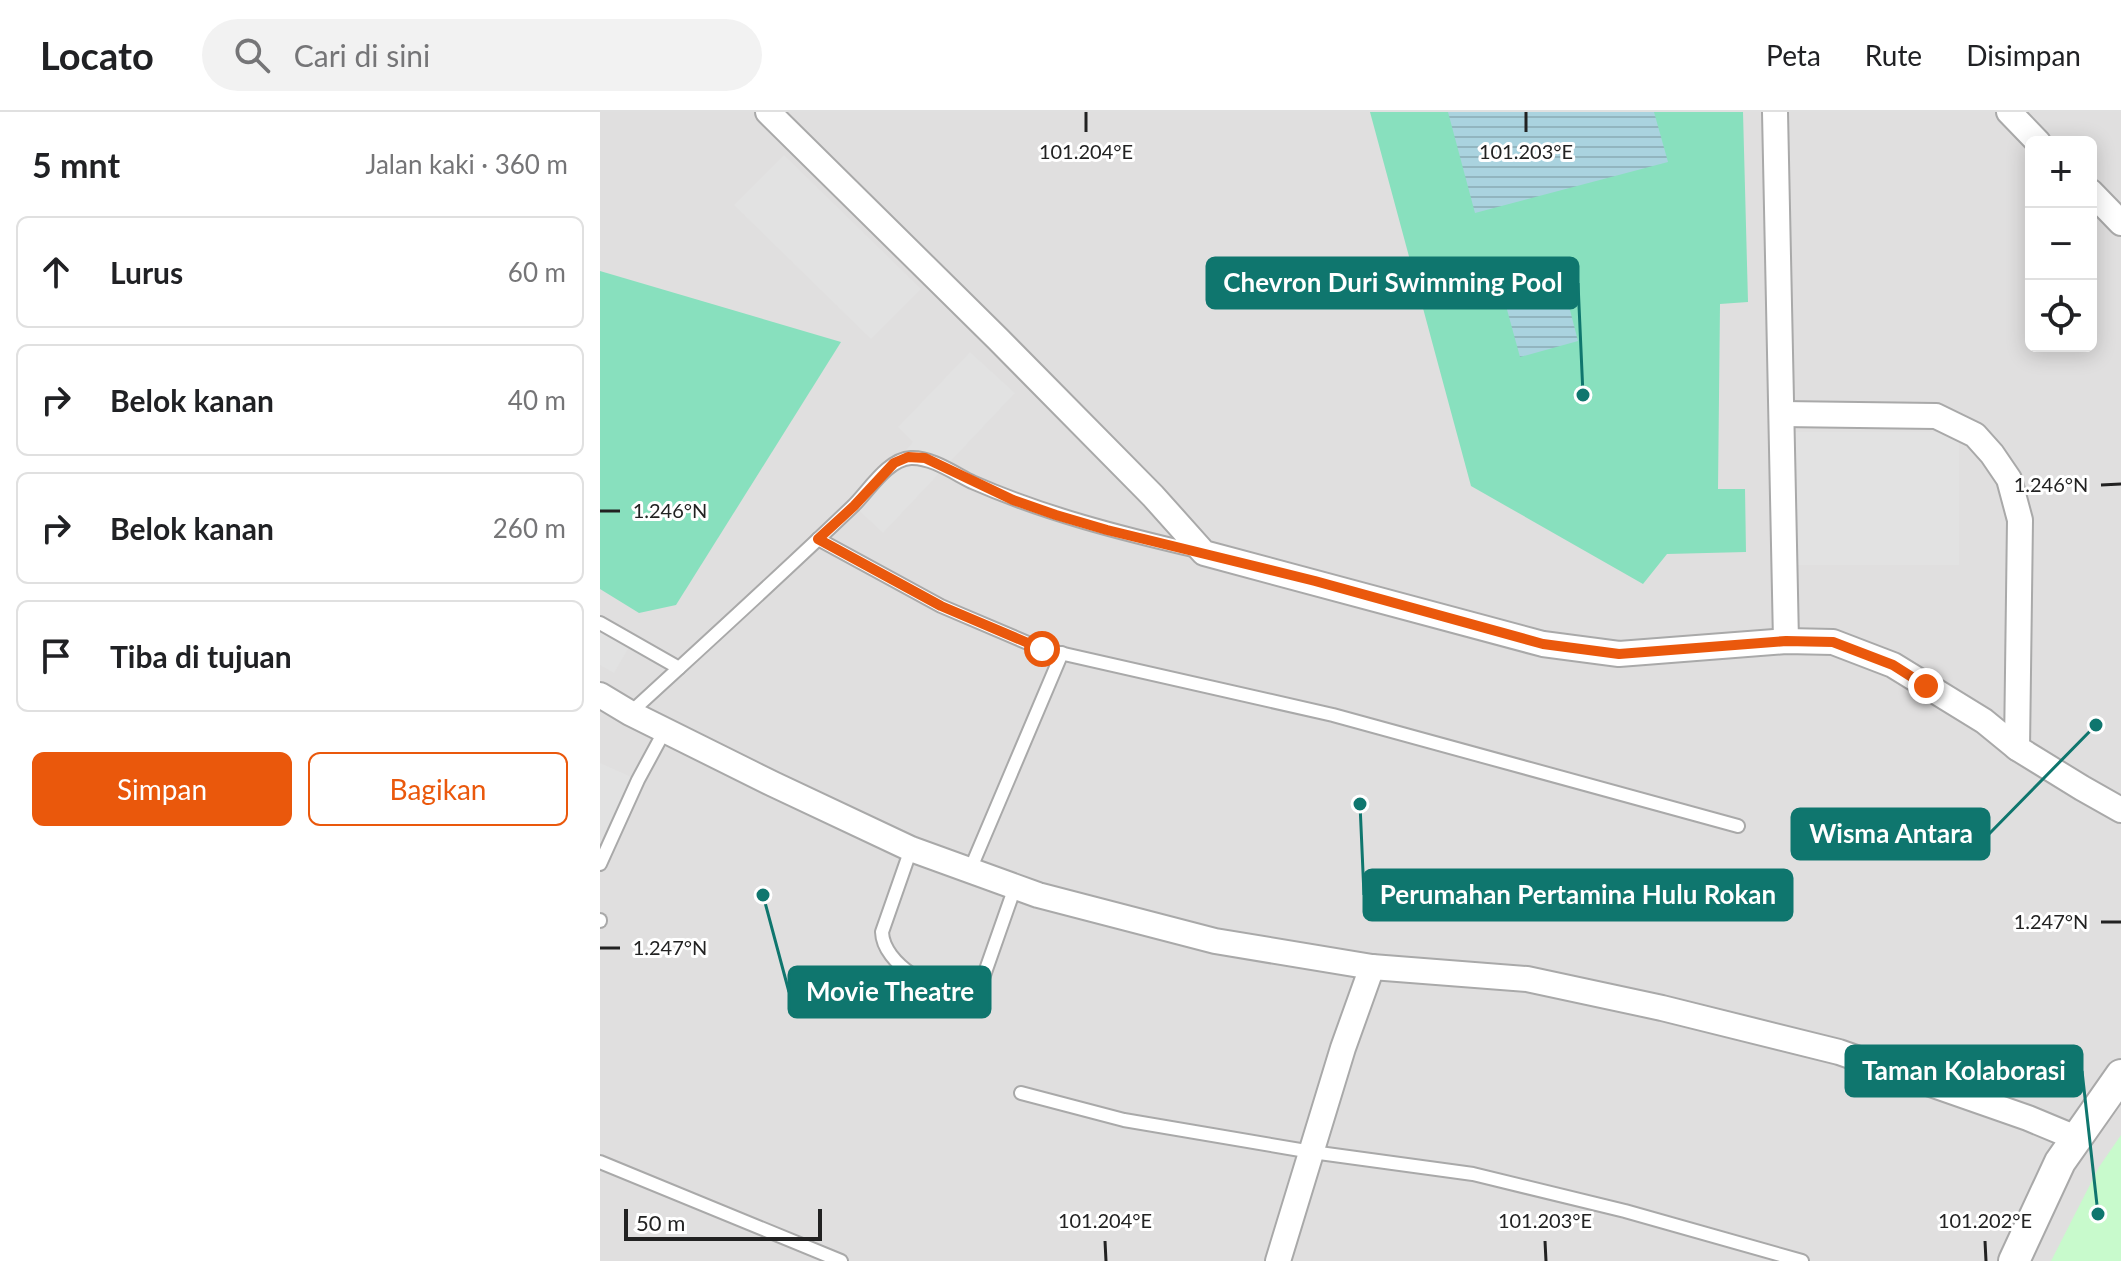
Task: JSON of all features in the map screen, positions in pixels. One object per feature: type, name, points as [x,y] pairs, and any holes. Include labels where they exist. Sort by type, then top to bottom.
[{"type":"street","points":[[768,112],[998,339],[1153,496],[1204,553],[1543,644],[1619,654],[1786,641],[1833,642],[1893,665],[1984,721],[2017,748],[2121,810]]},
{"type":"street","points":[[1775,112],[1786,641]]},
{"type":"street","points":[[2009,112],[2032,136]]},
{"type":"street","points":[[2097,198],[2121,223]]},
{"type":"street","points":[[1782,414],[1936,416],[1975,435],[1992,454],[2009,479],[2020,520],[2017,748]]},
{"type":"street","points":[[600,695],[630,713],[911,849],[1038,895],[1215,941],[1372,967],[1527,979],[1662,1008],[1839,1052],[2028,1118],[2076,1138]]},
{"type":"street","points":[[1278,1261],[1343,1048],[1372,967]]},
{"type":"street","points":[[2014,1261],[2060,1162],[2121,1075]]},
{"type":"lane","points":[[630,713],[854,506],[894,463],[908,457],[925,458],[1013,500],[1056,515],[1204,553]]},
{"type":"lane","points":[[818,539],[941,606],[1042,649],[1333,715],[1738,826]]},
{"type":"lane","points":[[600,623],[679,668]]},
{"type":"lane","points":[[970,870],[1062,653]]},
{"type":"lane","points":[[600,864],[638,780],[665,730]]},
{"type":"lane","points":[[911,849],[882,932],[883,940],[893,961],[916,977],[948,989],[966,990],[982,981],[1015,887]]},
{"type":"lane","points":[[1021,1093],[1124,1120],[1312,1152],[1473,1174],[1625,1211],[1802,1261]]},
{"type":"lane","points":[[600,1162],[841,1261]]},
{"type":"shaded area","points":[[600,112],[2121,112],[2121,1261],[600,1261]]},
{"type":"shaded area","points":[[784,155],[921,289],[871,339],[734,205]]},
{"type":"shaded area","points":[[970,352],[1015,393],[883,533],[854,506],[913,442],[898,427]]},
{"type":"shaded area","points":[[1794,432],[1959,432],[1959,565],[1794,565]]},
{"type":"shaded area","points":[[600,623],[632,642],[614,673],[600,665]]},
{"type":"shaded area","points":[[600,763],[638,780],[600,864]]},
{"type":"green space","points":[[1370,112],[1743,112],[1748,302],[1720,304],[1718,489],[1745,489],[1746,552],[1667,554],[1643,584],[1471,486]]},
{"type":"green space","points":[[600,271],[841,342],[676,605],[639,613],[600,589]]},
{"type":"green space","points":[[2121,1135],[2121,1261],[2051,1261],[2099,1167]]},
{"type":"water","points":[[1448,112],[1654,112],[1668,162],[1475,213]]},
{"type":"water","points":[[1559,268],[1578,341],[1520,357],[1500,284]]},
{"type":"place","name":"Chevron Duri Swimming Pool","points":[[1583,395]]},
{"type":"place","name":"Wisma Antara","points":[[2096,725]]},
{"type":"place","name":"Perumahan Pertamina Hulu Rokan","points":[[1360,804]]},
{"type":"place","name":"Movie Theatre","points":[[763,895]]},
{"type":"place","name":"Taman Kolaborasi","points":[[2098,1214]]},
{"type":"route","points":[[1042,649],[941,606],[818,539],[894,463],[908,457],[925,458],[1013,500],[1056,515],[1315,581],[1543,644],[1619,654],[1786,641],[1833,642],[1893,665],[1926,686]]}]
